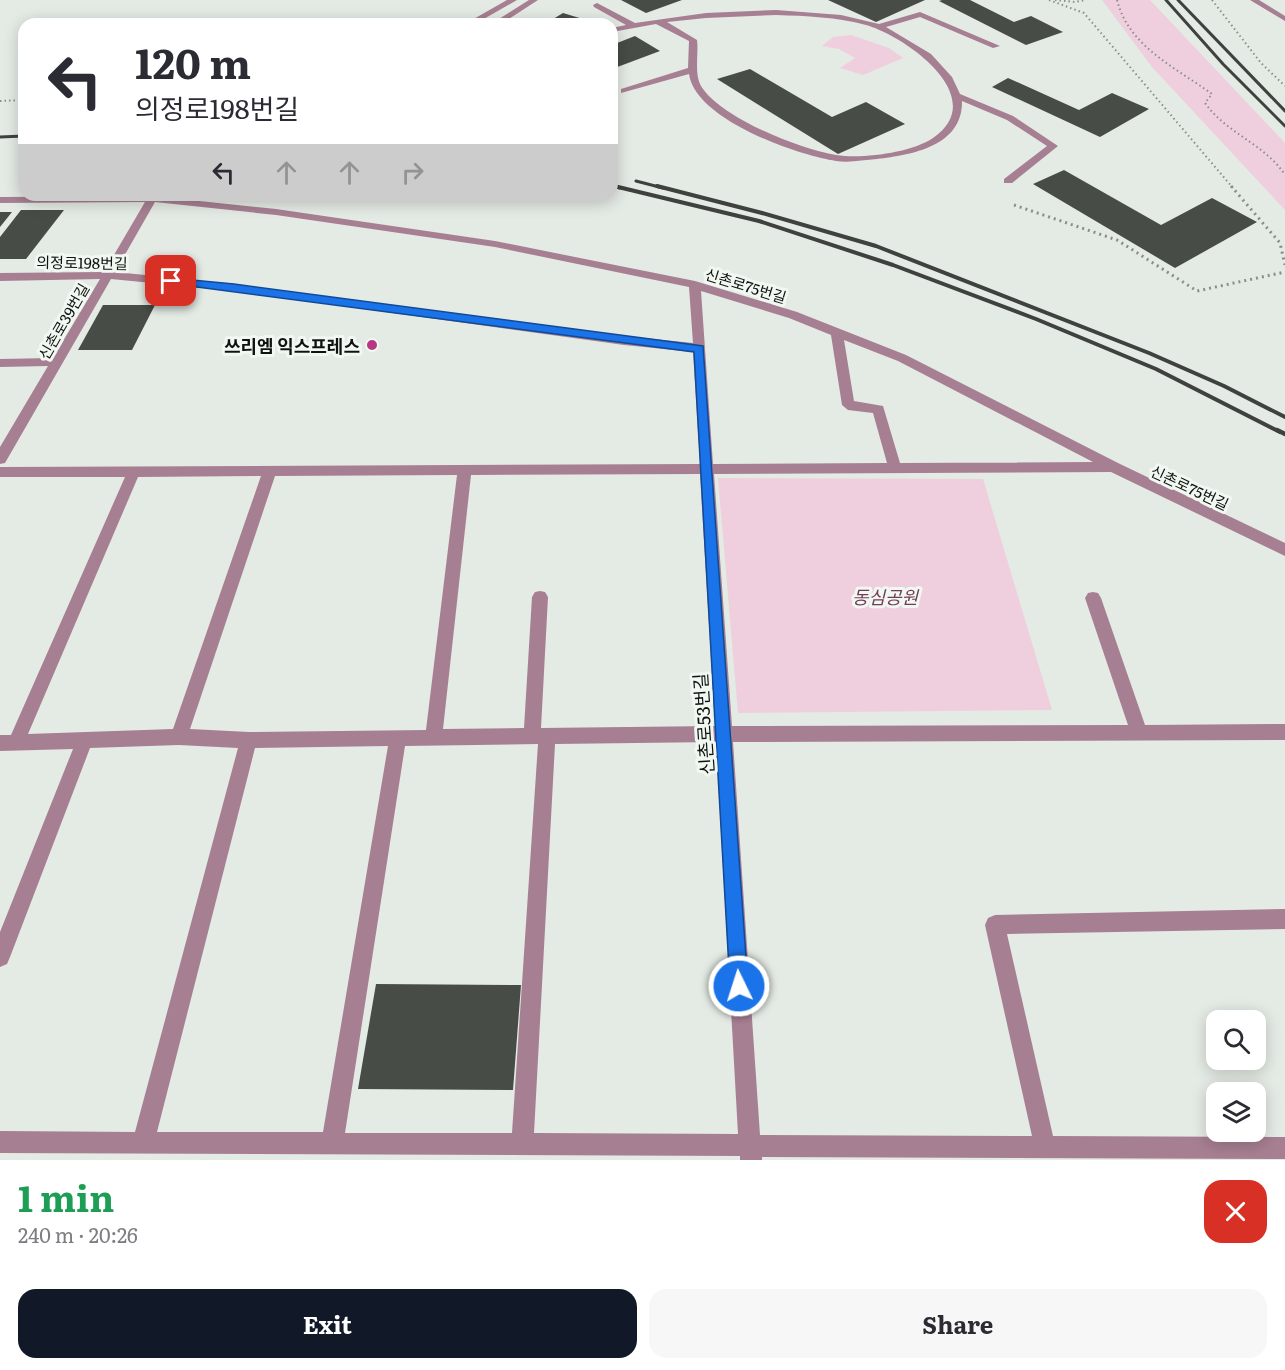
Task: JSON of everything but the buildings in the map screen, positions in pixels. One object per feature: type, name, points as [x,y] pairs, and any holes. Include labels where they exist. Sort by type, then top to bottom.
[{"type":"street","points":[[481,18],[513,0]]},
{"type":"street","points":[[505,18],[534,0]]},
{"type":"street","points":[[774,0],[793,14]]},
{"type":"street","points":[[1254,0],[1285,19]]},
{"type":"street","points":[[597,5],[633,25]]},
{"type":"street","points":[[618,29],[654,21],[749,13],[817,15],[869,23],[923,51],[952,82],[958,96],[956,115],[949,129],[936,142],[902,153],[839,158],[807,152],[753,130],[700,91],[693,80],[692,70],[696,56],[693,40],[667,25],[654,21]]},
{"type":"street","points":[[877,27],[920,14],[996,46]]},
{"type":"street","points":[[624,91],[692,70]]},
{"type":"street","points":[[958,96],[1010,118],[1053,146],[1008,181]]},
{"type":"street","name":"신촌로75번길","points":[[0,200],[18,200]]},
{"type":"street","name":"신촌로39번길","points":[[0,459],[151,201]]},
{"type":"street","name":"신촌로75번길","points":[[171,201],[276,212],[495,244],[695,285],[793,315],[903,358],[1113,467],[1283,551]]},
{"type":"street","name":"의정로198번길","points":[[0,277],[108,275],[234,287],[624,340],[699,348]]},
{"type":"street","name":"신촌로53번길","points":[[695,285],[750,1153]]},
{"type":"street","points":[[837,332],[848,405],[878,409],[895,468]]},
{"type":"street","points":[[0,363],[57,362]]},
{"type":"street","points":[[0,472],[1113,467]]},
{"type":"street","points":[[434,736],[465,470]]},
{"type":"street","points":[[179,737],[269,472]]},
{"type":"street","points":[[133,473],[8,743],[179,737],[249,740],[434,736],[1285,732]]},
{"type":"street","points":[[522,1144],[540,736],[540,597]]},
{"type":"street","points":[[1093,598],[1139,732]]},
{"type":"street","points":[[332,1144],[398,738]]},
{"type":"street","points":[[143,1143],[249,740]]},
{"type":"street","points":[[0,957],[84,742]]},
{"type":"street","points":[[1045,1147],[995,925],[1285,920]]},
{"type":"street","points":[[0,1142],[522,1144],[750,1153],[952,1153],[1045,1147],[1285,1148]]},
{"type":"path","points":[[1049,0],[1084,13],[1131,71],[1280,243],[1285,266]]},
{"type":"path","points":[[1055,0],[1075,2],[1085,0]]},
{"type":"path","points":[[1117,0],[1121,20],[1129,32],[1165,63],[1212,93],[1205,103],[1212,115],[1223,127],[1273,159],[1285,175]]},
{"type":"path","points":[[1212,0],[1261,63],[1285,86]]},
{"type":"path","points":[[0,101],[18,100]]},
{"type":"path","points":[[1280,167],[1285,167]]},
{"type":"path","points":[[1014,205],[1116,240],[1197,291],[1285,272]]},
{"type":"path","points":[[1280,243],[1285,244]]},
{"type":"green space","points":[[1102,0],[1150,0],[1285,143],[1285,210],[1152,67]]},
{"type":"green space","points":[[851,35],[889,48],[903,58],[863,75],[840,68],[855,58],[839,49],[822,46],[833,37]]},
{"type":"green space","name":"동심공원","points":[[718,478],[983,479],[1052,710],[738,713]]},
{"type":"railway","points":[[1166,0],[1223,64],[1285,126]]},
{"type":"railway","points":[[1178,0],[1285,111]]},
{"type":"railway","points":[[0,137],[18,136]]},
{"type":"railway","points":[[636,181],[663,188]]},
{"type":"railway","points":[[657,186],[876,246],[1149,353],[1224,386],[1285,417]]},
{"type":"railway","points":[[618,187],[759,221],[893,265],[1036,319],[1156,369],[1280,432]]},
{"type":"railway","points":[[1277,430],[1285,434]]},
{"type":"place","name":"쓰리엠 익스프레스","points":[[372,345]]},
{"type":"route","points":[[171,281],[234,287],[624,340],[699,348],[739,986]]}]
